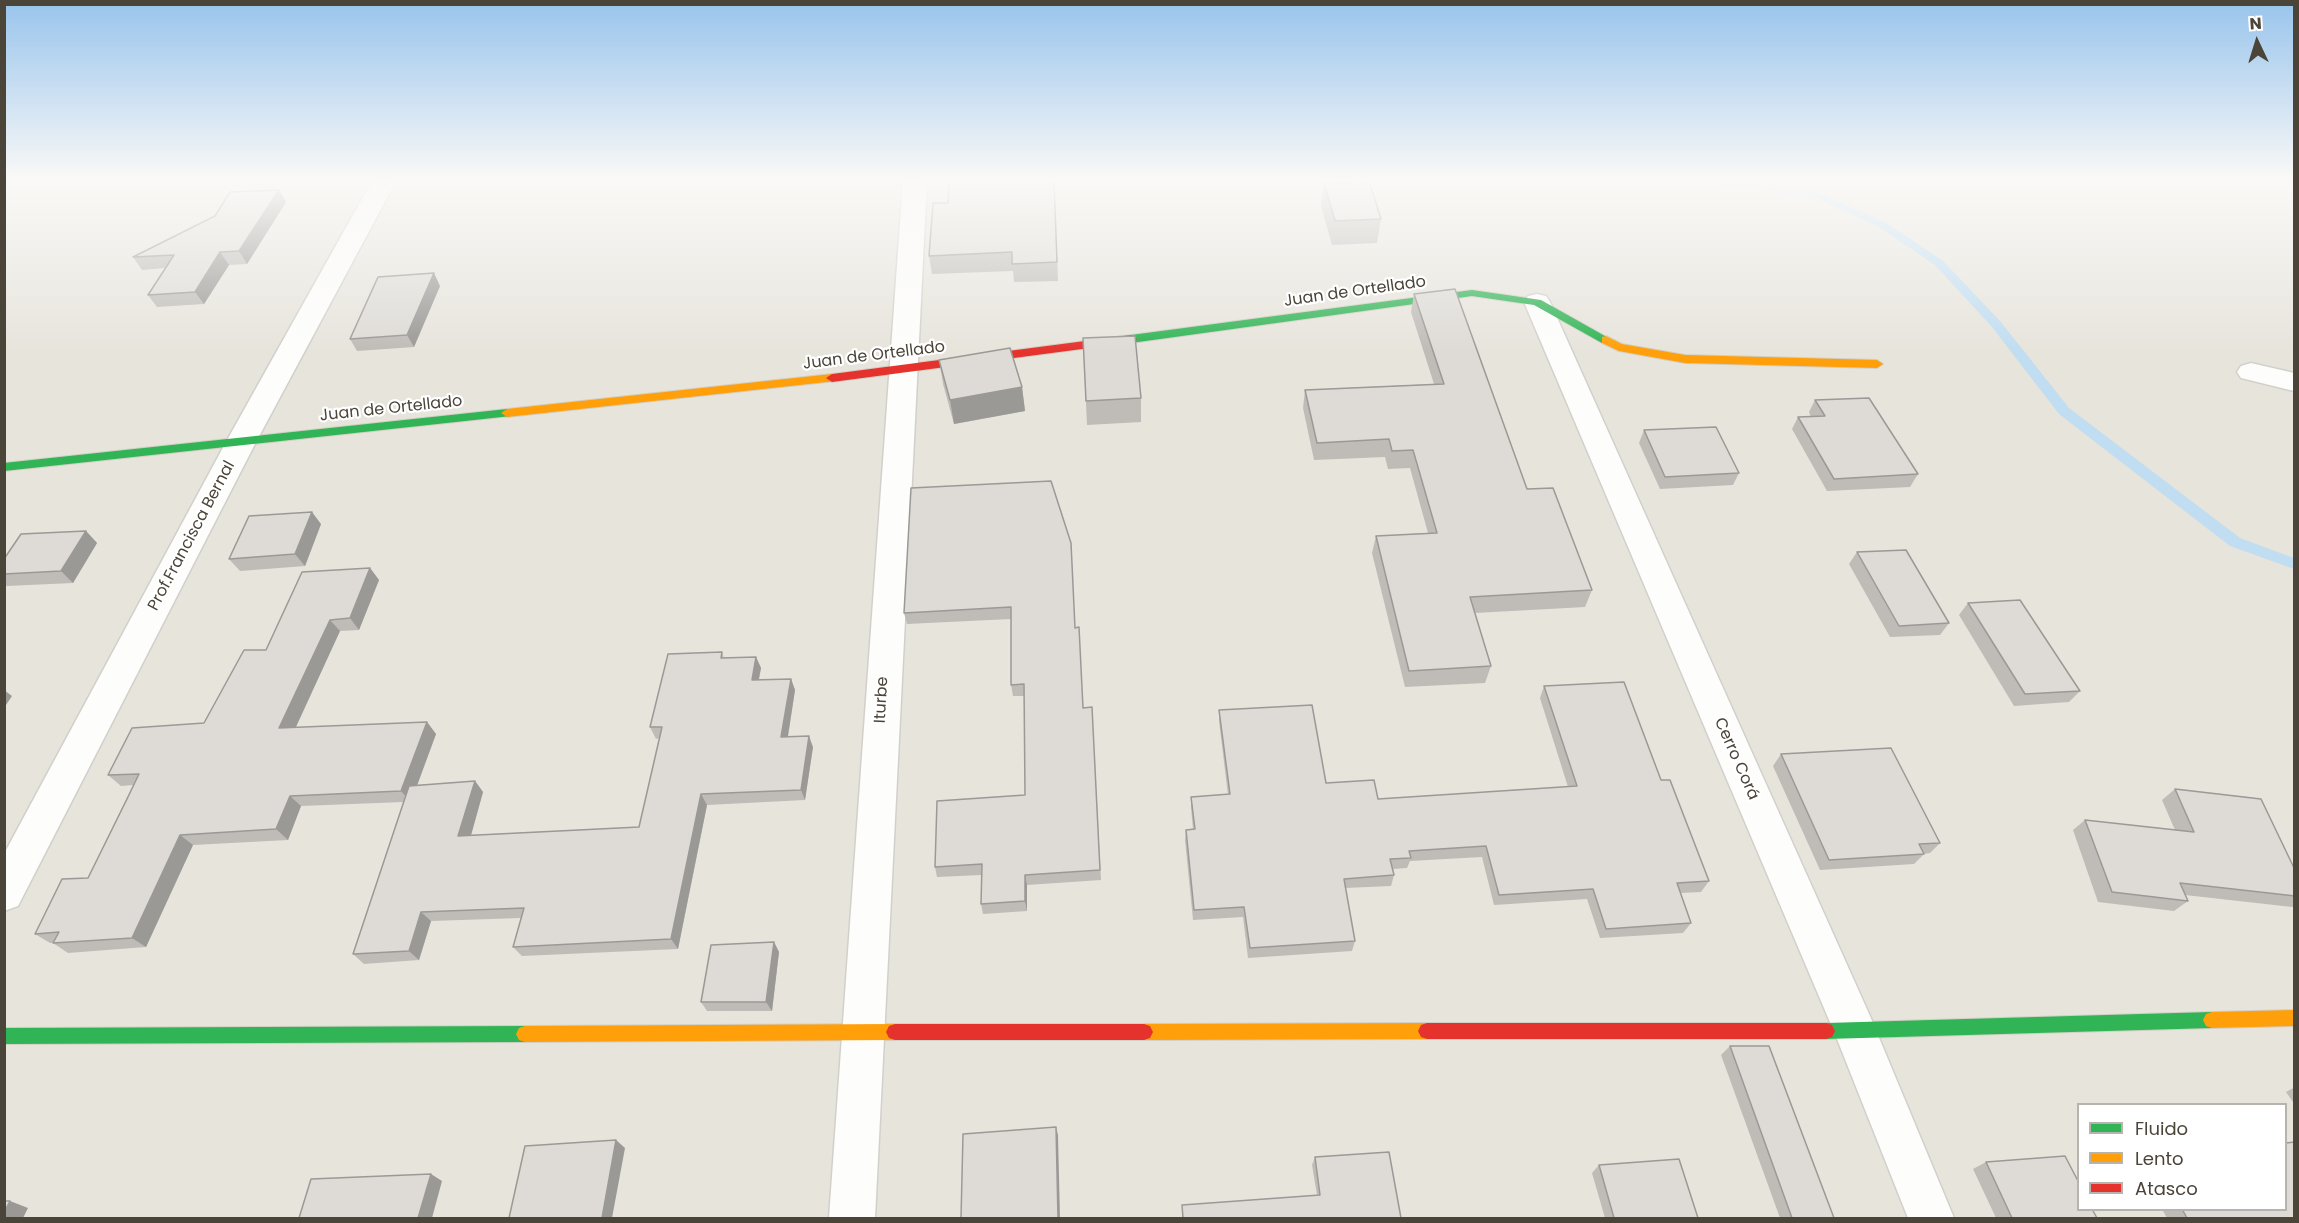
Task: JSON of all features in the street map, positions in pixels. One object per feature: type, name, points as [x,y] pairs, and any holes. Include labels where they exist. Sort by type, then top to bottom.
[{"type":"street","name":"Prof.Francisca Bernal","points":[[4,893],[241,442],[353,238]]},
{"type":"street","name":"Iturbe","points":[[852,1218],[911,238]]},
{"type":"street","name":"Juan de Ortellado","points":[[4,467],[902,370],[1472,293],[1537,302],[1619,347],[1685,359],[1877,364]]},
{"type":"street","name":"Cerro Corá","points":[[1537,302],[1855,1031],[1931,1218]]},
{"type":"street","points":[[2250,372],[2295,382]]},
{"type":"street","points":[[4,1036],[1855,1031],[2295,1018]]},
{"type":"shaded area","points":[[5,238],[2294,238],[2294,1218],[5,1218]]},
{"type":"building","points":[[171,238],[247,238],[239,251],[220,252],[195,292],[148,295],[174,255],[133,257]]},
{"type":"building","points":[[930,238],[1056,238],[1057,262],[1012,264],[1012,252],[929,256]]},
{"type":"building","points":[[434,273],[407,335],[350,339],[378,277]]},
{"type":"building","points":[[1455,289],[1527,489],[1553,488],[1592,590],[1470,597],[1491,666],[1409,671],[1376,536],[1437,533],[1413,450],[1392,451],[1389,439],[1317,443],[1305,390],[1444,384],[1414,294]]},
{"type":"building","points":[[1135,336],[1141,398],[1086,401],[1083,338]]},
{"type":"building","points":[[1010,348],[1022,387],[950,400],[939,360]]},
{"type":"building","points":[[1869,398],[1918,474],[1834,479],[1798,417],[1825,416],[1815,400]]},
{"type":"building","points":[[1716,427],[1739,473],[1665,477],[1644,430]]},
{"type":"building","points":[[1051,481],[1071,543],[1075,628],[1079,627],[1083,708],[1092,707],[1100,870],[1025,875],[1025,901],[981,904],[982,864],[935,867],[937,801],[1025,795],[1024,684],[1011,685],[1011,607],[904,613],[911,488]]},
{"type":"building","points":[[312,512],[295,554],[229,559],[249,516]]},
{"type":"building","points":[[86,531],[61,571],[4,574],[4,559],[21,534]]},
{"type":"building","points":[[1906,550],[1949,623],[1899,626],[1857,552]]},
{"type":"building","points":[[370,568],[350,618],[330,620],[279,728],[427,722],[401,791],[290,796],[276,829],[180,835],[132,938],[53,943],[59,932],[35,934],[62,879],[88,878],[139,774],[108,775],[132,728],[204,723],[244,650],[266,650],[302,572]]},
{"type":"building","points":[[2020,600],[2080,691],[2025,694],[1968,603]]},
{"type":"building","points":[[722,652],[721,658],[756,657],[752,680],[791,679],[781,737],[809,736],[801,790],[701,794],[671,939],[513,947],[524,908],[421,912],[409,951],[353,954],[409,786],[475,781],[458,836],[639,827],[662,727],[650,727],[668,654]]},
{"type":"building","points":[[1624,682],[1661,780],[1670,780],[1709,881],[1677,883],[1691,923],[1606,929],[1593,889],[1499,895],[1486,846],[1409,851],[1411,858],[1390,859],[1394,875],[1344,879],[1355,941],[1250,948],[1244,907],[1194,910],[1186,830],[1195,829],[1191,797],[1230,794],[1219,710],[1312,705],[1326,783],[1374,780],[1378,799],[1577,786],[1544,686]]},
{"type":"building","points":[[1891,748],[1940,843],[1919,844],[1924,854],[1829,860],[1781,754]]},
{"type":"building","points":[[2175,789],[2261,799],[2295,870],[2295,896],[2180,883],[2188,901],[2112,892],[2085,820],[2194,832]]},
{"type":"building","points":[[774,942],[766,1002],[701,1002],[711,945]]},
{"type":"building","points":[[1730,1046],[1769,1046],[1834,1218],[1792,1218]]},
{"type":"building","points":[[1056,1127],[1058,1218],[961,1218],[963,1134]]},
{"type":"building","points":[[616,1140],[602,1218],[509,1218],[525,1146]]},
{"type":"building","points":[[2295,1142],[2295,1218],[2187,1218],[2183,1211],[2287,1211],[2287,1143]]},
{"type":"building","points":[[1389,1152],[1401,1218],[1183,1218],[1182,1205],[1320,1195],[1315,1157]]},
{"type":"building","points":[[2065,1156],[2077,1179],[2077,1211],[2093,1211],[2097,1218],[2012,1218],[1986,1162]]},
{"type":"building","points":[[1679,1159],[1698,1218],[1614,1218],[1599,1165]]},
{"type":"building","points":[[431,1174],[418,1218],[299,1218],[311,1179]]},
{"type":"building","points":[[4,1201],[10,1201],[4,1212]]},
{"type":"waterway","points":[[1902,238],[1939,263],[1996,324],[2064,411],[2235,542],[2294,564]]},
{"type":"traffic: fast","points":[[1131,339],[1472,293],[1537,302],[1606,340]]},
{"type":"traffic: fast","points":[[4,467],[507,413]]},
{"type":"traffic: fast","points":[[1826,1031],[2212,1020]]},
{"type":"traffic: fast","points":[[4,1036],[525,1034]]},
{"type":"traffic: slow","points":[[1606,340],[1619,347],[1685,359],[1877,364]]},
{"type":"traffic: slow","points":[[507,413],[832,378]]},
{"type":"traffic: slow","points":[[2212,1020],[2294,1018]]},
{"type":"traffic: slow","points":[[1144,1032],[1427,1031]]},
{"type":"traffic: slow","points":[[525,1034],[895,1032]]},
{"type":"traffic: jam","points":[[832,378],[1131,339]]},
{"type":"traffic: jam","points":[[1427,1031],[1826,1031]]},
{"type":"traffic: jam","points":[[895,1032],[1144,1032]]}]
